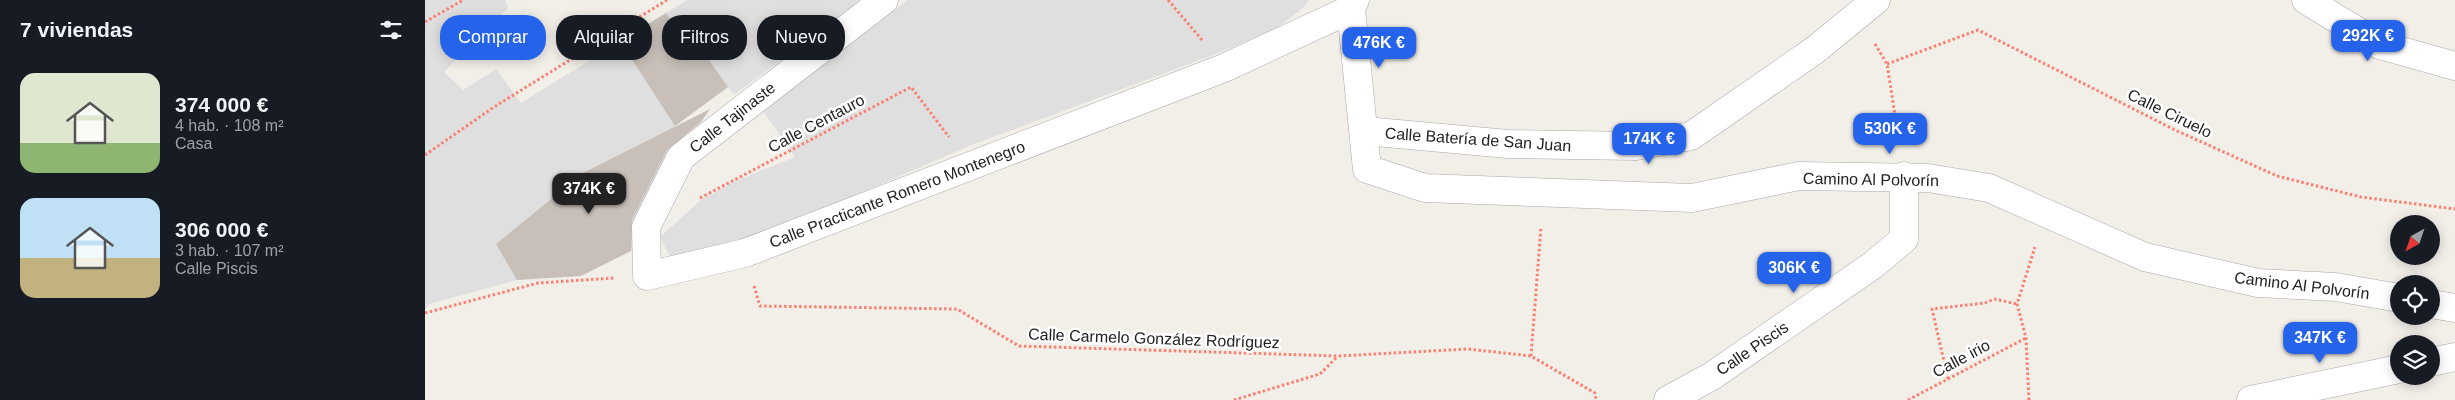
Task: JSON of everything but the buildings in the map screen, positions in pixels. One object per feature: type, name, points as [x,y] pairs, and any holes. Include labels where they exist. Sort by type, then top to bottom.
[{"type":"street","name":"Calle Tajinaste","points":[[647,276],[646,227],[681,157],[884,0]]},
{"type":"street","points":[[2306,0],[2380,45],[2455,66]]},
{"type":"street","name":"Calle Practicante Romero Montenegro","points":[[647,276],[745,253],[1225,68],[1353,5]]},
{"type":"street","points":[[1353,5],[1365,131]]},
{"type":"street","name":"Calle Batería de San Juan","points":[[1365,131],[1508,144],[1636,146],[1691,136],[1815,50],[1867,8]]},
{"type":"street","name":"Camino Al Polvorín","points":[[1365,131],[1367,169],[1425,188],[1692,198],[1799,176],[1904,176],[1928,178],[1989,188],[2145,257],[2257,283],[2336,287],[2390,296]]},
{"type":"street","name":"Calle Piscis","points":[[1667,400],[1720,370],[1873,265],[1904,239],[1904,176]]},
{"type":"street","points":[[2440,306],[2455,308]]},
{"type":"street","points":[[2440,360],[2455,357]]},
{"type":"street","points":[[2251,400],[2390,371]]},
{"type":"path","points":[[425,22],[463,0]]},
{"type":"path","points":[[425,155],[494,107],[667,0]]},
{"type":"path","points":[[1169,0],[1225,68]]},
{"type":"path","points":[[1867,8],[1887,64],[1904,176]]},
{"type":"path","name":"Calle Ciruelo","points":[[1887,64],[1978,30],[2175,130],[2277,176],[2361,197],[2455,209]]},
{"type":"path","name":"Calle Centauro","points":[[699,199],[911,87],[970,165]]},
{"type":"path","points":[[1531,356],[1544,192]]},
{"type":"path","points":[[2029,400],[2026,338],[2017,304],[2046,213]]},
{"type":"path","name":"Calle Carmelo González Rodríguez","points":[[745,253],[760,306],[957,309],[1019,346],[1338,356],[1469,349],[1531,356],[1595,392],[1596,400]]},
{"type":"path","points":[[425,313],[538,283],[647,276]]},
{"type":"path","points":[[1948,379],[1931,308],[1985,303],[1994,299],[2017,304]]},
{"type":"path","name":"Calle irio","points":[[1908,400],[2026,338]]},
{"type":"path","points":[[1234,400],[1320,374],[1338,356]]},
{"type":"shaded area","points":[[425,0],[505,0],[508,8],[501,15],[440,15],[440,60],[456,60],[444,72],[463,90],[496,69],[521,103],[590,60],[652,60],[652,22],[662,16],[662,60],[747,60],[747,15],[663,15],[687,0],[861,0],[841,15],[757,15],[757,60],[781,60],[734,95],[728,87],[675,126],[688,141],[637,248],[582,275],[517,280],[429,304],[425,310]]},
{"type":"shaded area","points":[[908,0],[1309,0],[1302,9],[1274,30],[1208,57],[969,146],[755,239],[673,263],[660,237],[702,199],[738,180],[795,157],[761,108],[829,60],[845,60],[845,48]]}]
